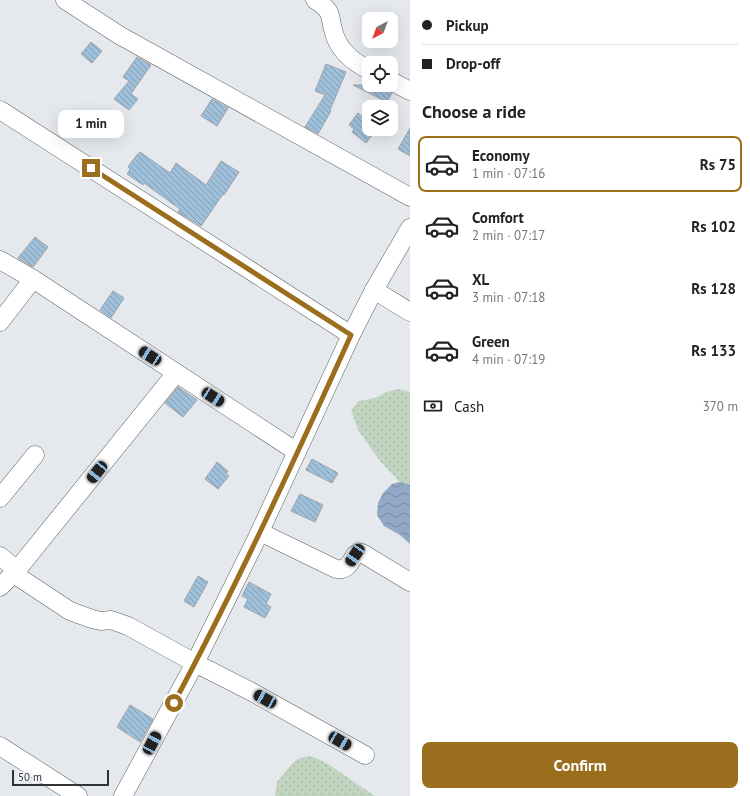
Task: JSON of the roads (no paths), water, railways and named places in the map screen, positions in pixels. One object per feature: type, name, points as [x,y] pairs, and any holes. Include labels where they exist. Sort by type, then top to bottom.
[{"type":"street","points":[[65,0],[119,35],[410,198]]},
{"type":"street","points":[[315,0],[324,6],[330,14],[334,34],[343,51],[353,61],[362,66]]},
{"type":"street","points":[[398,85],[410,91]]},
{"type":"street","points":[[0,110],[351,335]]},
{"type":"street","points":[[123,796],[195,663],[260,532],[351,335],[374,290],[410,230]]},
{"type":"street","points":[[0,260],[33,279],[297,452]]},
{"type":"street","points":[[0,322],[33,279]]},
{"type":"street","points":[[374,290],[410,312]]},
{"type":"street","points":[[0,587],[15,572],[176,373]]},
{"type":"street","points":[[0,498],[35,455]]},
{"type":"street","points":[[260,532],[341,570],[347,566],[355,555],[362,553],[410,582]]},
{"type":"street","points":[[0,556],[15,572],[70,612],[92,619],[111,620],[125,624],[365,755]]},
{"type":"street","points":[[0,746],[78,796]]},
{"type":"water","points":[[399,482],[410,485],[410,544],[400,535],[384,526],[377,515],[378,503],[383,493],[392,484]]}]
